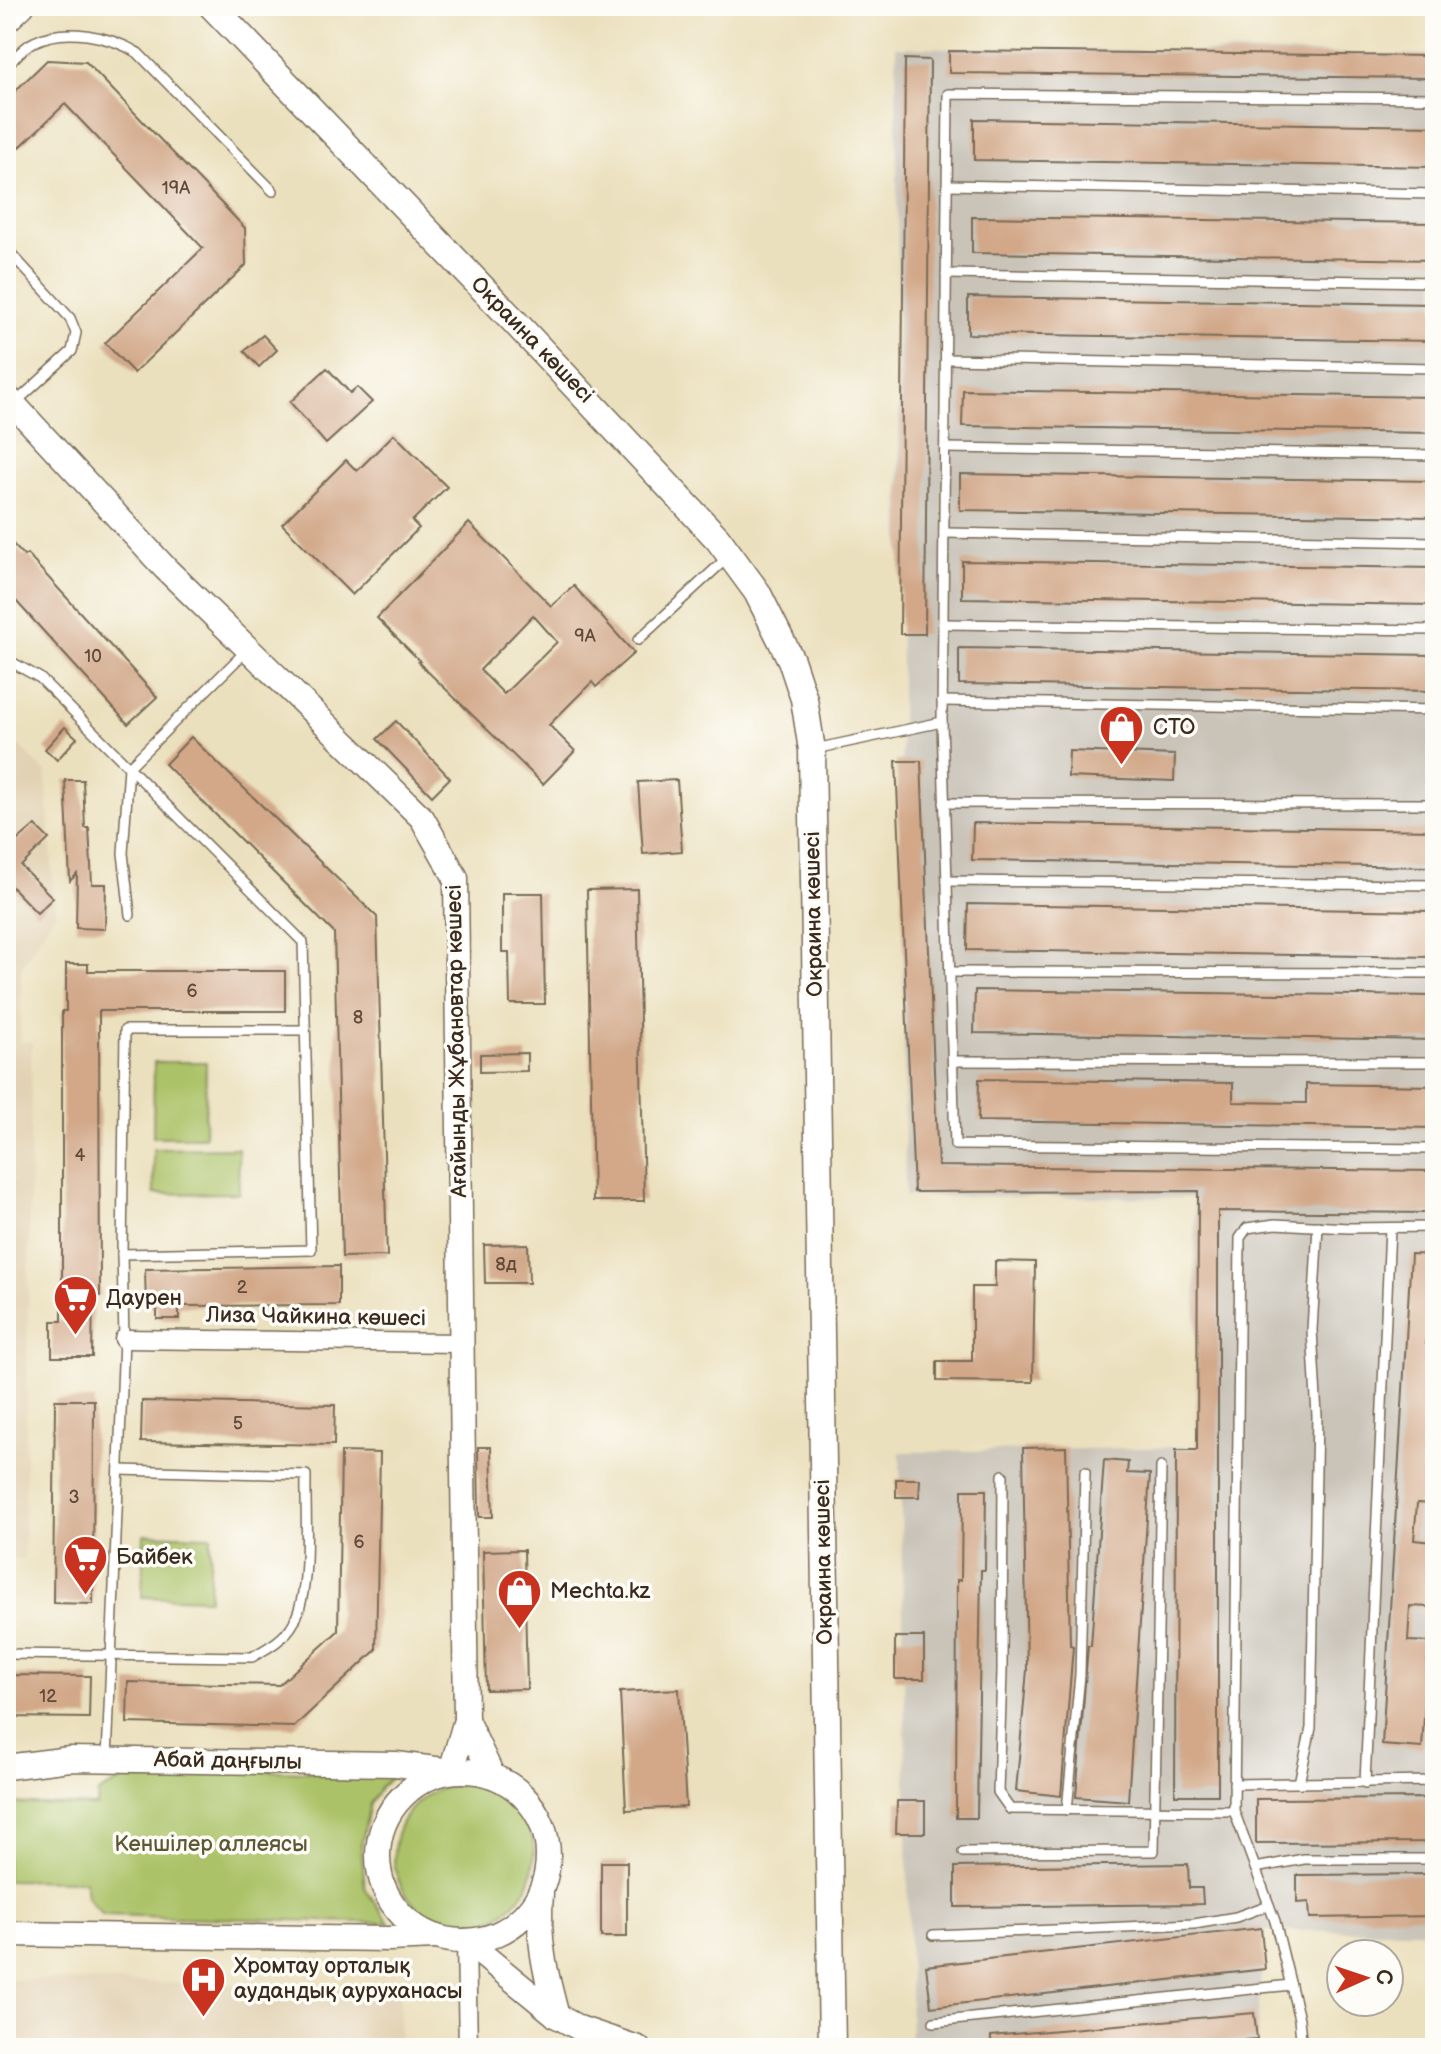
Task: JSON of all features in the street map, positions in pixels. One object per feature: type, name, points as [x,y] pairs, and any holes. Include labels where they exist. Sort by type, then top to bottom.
[{"type":"main road","name":"Окраина көшесі","points":[[212,6],[684,500],[757,592],[791,660],[804,699],[812,750],[832,2048]]},
{"type":"street","points":[[6,21],[22,6]]},
{"type":"street","name":"Ағайынды Жұбановтар көшесі","points":[[10,401],[165,568],[422,818],[456,878],[466,1720]]},
{"type":"street","name":"Лиза Чайкина көшесі","points":[[124,1339],[460,1343]]},
{"type":"street","points":[[451,1771],[466,1720]]},
{"type":"street","points":[[466,1720],[492,1775]]},
{"type":"street","name":"Абай даңғылы","points":[[6,1767],[70,1759],[107,1759],[396,1764],[451,1771]]},
{"type":"street","points":[[6,1934],[485,1939],[503,1932],[531,1907],[547,1871],[548,1851],[545,1831],[537,1813],[510,1784],[492,1775],[451,1771],[432,1776],[401,1797],[382,1830],[378,1849],[383,1887],[392,1903],[412,1924],[437,1937]]},
{"type":"street","points":[[541,1890],[539,1923],[543,1965],[557,2016]]},
{"type":"street","points":[[466,1941],[557,2016],[579,2028],[638,2048]]},
{"type":"street","points":[[466,1941],[468,2048]]},
{"type":"lane","points":[[6,67],[33,42],[47,37],[64,34],[110,39],[123,44],[138,53],[273,191]]},
{"type":"lane","points":[[1435,98],[948,94],[942,701],[955,1145],[1435,1149]]},
{"type":"lane","points":[[948,185],[1435,194]]},
{"type":"lane","points":[[6,248],[70,318],[76,333],[72,351],[10,401]]},
{"type":"lane","points":[[946,274],[1435,282]]},
{"type":"lane","points":[[946,359],[1435,368]]},
{"type":"lane","points":[[945,448],[1435,455]]},
{"type":"lane","points":[[944,533],[1435,542]]},
{"type":"lane","points":[[638,640],[730,555]]},
{"type":"lane","points":[[943,624],[1435,630]]},
{"type":"lane","points":[[130,915],[123,853],[129,767],[249,649]]},
{"type":"lane","points":[[6,659],[40,678],[303,942],[311,1250],[122,1254]]},
{"type":"lane","points":[[942,701],[1435,710]]},
{"type":"lane","points":[[812,750],[942,722]]},
{"type":"lane","points":[[944,803],[1435,804]]},
{"type":"lane","points":[[947,881],[1435,885]]},
{"type":"lane","points":[[950,972],[1435,973]]},
{"type":"lane","points":[[107,1759],[124,1339],[125,1030],[304,1030]]},
{"type":"lane","points":[[953,1061],[1435,1062]]},
{"type":"lane","points":[[1302,2048],[1299,2019],[1269,1905],[1234,1811],[1240,1238],[1247,1228],[1275,1224],[1435,1227]]},
{"type":"lane","points":[[1299,1783],[1311,1728],[1317,1416],[1312,1330],[1318,1226]]},
{"type":"lane","points":[[1365,1783],[1390,1228]]},
{"type":"lane","points":[[963,1852],[1154,1851],[1161,1467]]},
{"type":"lane","points":[[6,1654],[252,1657],[277,1642],[293,1624],[304,1597],[306,1475],[119,1470]]},
{"type":"lane","points":[[1067,1810],[1080,1675],[1085,1472]]},
{"type":"lane","points":[[1003,1475],[998,1792],[1010,1809],[1234,1811]]},
{"type":"lane","points":[[1234,1784],[1435,1781]]},
{"type":"lane","points":[[1255,1868],[1304,1859],[1435,1859]]},
{"type":"lane","points":[[933,1935],[1194,1924],[1236,1917],[1269,1905]]},
{"type":"lane","points":[[934,2022],[1291,1985]]},
{"type":"shaded area","points":[[896,47],[1435,55],[1435,1931],[1264,1931],[1256,2048],[911,2048],[900,1452],[1197,1447],[1194,1198],[905,1196]]},
{"type":"shaded area","points":[[6,732],[46,772],[55,913],[21,967],[21,1042],[32,1042],[24,1559],[6,1558]]},
{"type":"shaded area","name":"Хромтау орталық аудандық ауруханасы","points":[[6,1979],[401,1988],[399,2048],[6,2048]]},
{"type":"green space","points":[[154,1062],[206,1062],[205,1137],[153,1137]]},
{"type":"green space","points":[[238,1148],[239,1193],[154,1194],[153,1149]]},
{"type":"green space","points":[[144,1534],[211,1536],[209,1599],[142,1597]]},
{"type":"green space","name":"Кеншілер аллеясы","points":[[145,1768],[395,1774],[381,1787],[370,1804],[361,1846],[365,1888],[389,1923],[103,1915],[87,1897],[85,1881],[6,1880],[6,1803],[97,1806],[98,1793]]},
{"type":"green space","points":[[464,1785],[491,1790],[514,1805],[529,1828],[534,1855],[529,1882],[514,1905],[491,1920],[464,1925],[437,1920],[414,1905],[399,1882],[394,1855],[399,1828],[414,1805],[437,1790]]},
{"type":"building","points":[[949,51],[1435,56],[1435,78],[949,73]]},
{"type":"building","points":[[905,59],[930,60],[925,634],[900,634]]},
{"type":"building","points":[[47,60],[86,62],[245,228],[246,265],[134,373],[105,343],[203,248],[65,104],[20,147],[6,133],[6,100]]},
{"type":"building","points":[[974,119],[1435,126],[1435,167],[974,160]]},
{"type":"building","points":[[972,217],[1435,223],[1435,260],[972,253]]},
{"type":"building","points":[[968,297],[1435,304],[1435,341],[968,334]]},
{"type":"building","points":[[263,335],[277,350],[259,367],[244,351]]},
{"type":"building","points":[[327,368],[350,393],[357,387],[372,402],[326,444],[290,402]]},
{"type":"building","points":[[963,390],[1435,397],[1435,433],[962,426]]},
{"type":"building","points":[[394,434],[447,487],[412,521],[419,528],[352,595],[282,524],[346,460],[357,471]]},
{"type":"building","points":[[960,474],[1435,481],[1435,517],[960,510]]},
{"type":"building","points":[[469,523],[551,606],[574,586],[634,653],[596,687],[592,682],[549,725],[575,751],[543,784],[377,618]],"holes":[[[533,615],[557,642],[504,694],[480,670]]]},
{"type":"building","points":[[6,537],[24,556],[27,554],[157,697],[128,724],[6,590]]},
{"type":"building","points":[[962,561],[1435,568],[1435,605],[962,598]]},
{"type":"building","points":[[959,648],[1435,655],[1435,691],[959,684]]},
{"type":"building","points":[[396,721],[450,778],[432,796],[377,739]]},
{"type":"building","points":[[65,727],[77,738],[57,760],[45,749]]},
{"type":"building","points":[[191,737],[377,917],[387,1256],[342,1257],[334,933],[165,764]]},
{"type":"building","name":"СТО","points":[[1069,751],[1175,755],[1174,781],[1068,777]]},
{"type":"building","points":[[896,761],[921,761],[938,1166],[1435,1171],[1435,1213],[1218,1211],[1218,1795],[1175,1795],[1176,1450],[1197,1450],[1198,1191],[914,1192]]},
{"type":"building","points":[[65,780],[83,780],[92,884],[106,884],[105,929],[76,928],[77,874],[70,881]]},
{"type":"building","points":[[677,780],[682,851],[643,854],[638,782]]},
{"type":"building","points":[[973,823],[1435,830],[1435,867],[972,860]]},
{"type":"building","points":[[35,825],[49,839],[21,866],[53,898],[37,913],[6,881],[6,850]]},
{"type":"building","points":[[637,889],[644,1201],[593,1201],[587,890]]},
{"type":"building","points":[[502,893],[543,893],[545,1004],[510,1004],[509,952],[502,952]]},
{"type":"building","points":[[968,904],[1435,911],[1435,957],[967,950]]},
{"type":"building","points":[[66,964],[88,964],[88,971],[285,971],[285,1011],[99,1011],[100,1296],[93,1296],[92,1357],[52,1357],[52,1321],[62,1321],[62,1011],[66,1011]]},
{"type":"building","points":[[975,990],[1435,996],[1435,1040],[974,1033]]},
{"type":"building","points":[[527,1053],[527,1071],[480,1072],[480,1054]]},
{"type":"building","points":[[979,1079],[1233,1083],[1233,1102],[1306,1103],[1306,1084],[1435,1086],[1435,1128],[978,1121]]},
{"type":"building","points":[[528,1244],[529,1283],[485,1283],[484,1245]]},
{"type":"building","points":[[1411,1254],[1435,1255],[1435,1309],[1428,1309],[1426,1344],[1435,1345],[1435,1504],[1417,1503],[1414,1540],[1434,1542],[1431,1607],[1410,1606],[1408,1641],[1429,1642],[1422,1748],[1382,1745]]},
{"type":"building","points":[[995,1261],[1035,1262],[1033,1382],[937,1381],[937,1361],[972,1361],[972,1287],[995,1287]]},
{"type":"building","points":[[339,1266],[339,1305],[179,1306],[179,1319],[157,1319],[157,1306],[146,1307],[145,1269]]},
{"type":"building","points":[[55,1400],[94,1400],[93,1604],[53,1603]]},
{"type":"building","points":[[142,1401],[335,1405],[334,1445],[141,1442]]},
{"type":"building","points":[[478,1447],[491,1447],[493,1517],[479,1517]]},
{"type":"building","points":[[1066,1447],[1070,1645],[1073,1646],[1061,1796],[1016,1791],[1027,1670],[1023,1448]]},
{"type":"building","points":[[341,1452],[380,1453],[376,1650],[294,1727],[127,1723],[128,1682],[279,1685],[338,1631]]},
{"type":"building","points":[[1104,1460],[1128,1462],[1127,1473],[1150,1474],[1128,1801],[1076,1797],[1088,1646],[1091,1646]]},
{"type":"building","points":[[896,1479],[920,1479],[919,1497],[896,1497]]},
{"type":"building","points":[[962,1490],[986,1490],[985,1570],[981,1570],[977,1818],[956,1818],[957,1580],[961,1580]]},
{"type":"building","points":[[524,1550],[527,1689],[486,1690],[483,1551]]},
{"type":"building","points":[[895,1637],[924,1637],[924,1679],[895,1679]]},
{"type":"building","points":[[6,1675],[90,1676],[89,1718],[6,1717]]},
{"type":"building","points":[[679,1689],[686,1807],[626,1810],[620,1692]]},
{"type":"building","points":[[1435,1798],[1435,1842],[1256,1843],[1256,1799]]},
{"type":"building","points":[[897,1801],[925,1801],[925,1833],[896,1833]]},
{"type":"building","points":[[601,1862],[627,1862],[627,1937],[601,1937]]},
{"type":"building","points":[[1188,1864],[1189,1888],[1202,1888],[1203,1904],[955,1907],[955,1867]]},
{"type":"building","points":[[1435,1874],[1435,1916],[1310,1918],[1309,1902],[1297,1903],[1297,1875]]},
{"type":"building","points":[[1261,1928],[1265,1969],[931,2007],[926,1966]]},
{"type":"building","points":[[1254,2013],[1257,2039],[1148,2048],[991,2048],[991,2036]]},
{"type":"place","name":"СТО","points":[[1122,766]]},
{"type":"place","name":"Даурен","points":[[75,1337]]},
{"type":"place","name":"Байбек","points":[[85,1596]]},
{"type":"place","name":"Mechta.kz","points":[[519,1630]]},
{"type":"place","name":"Хромтау орталық аудандық ауруханасы","points":[[203,2018]]}]
